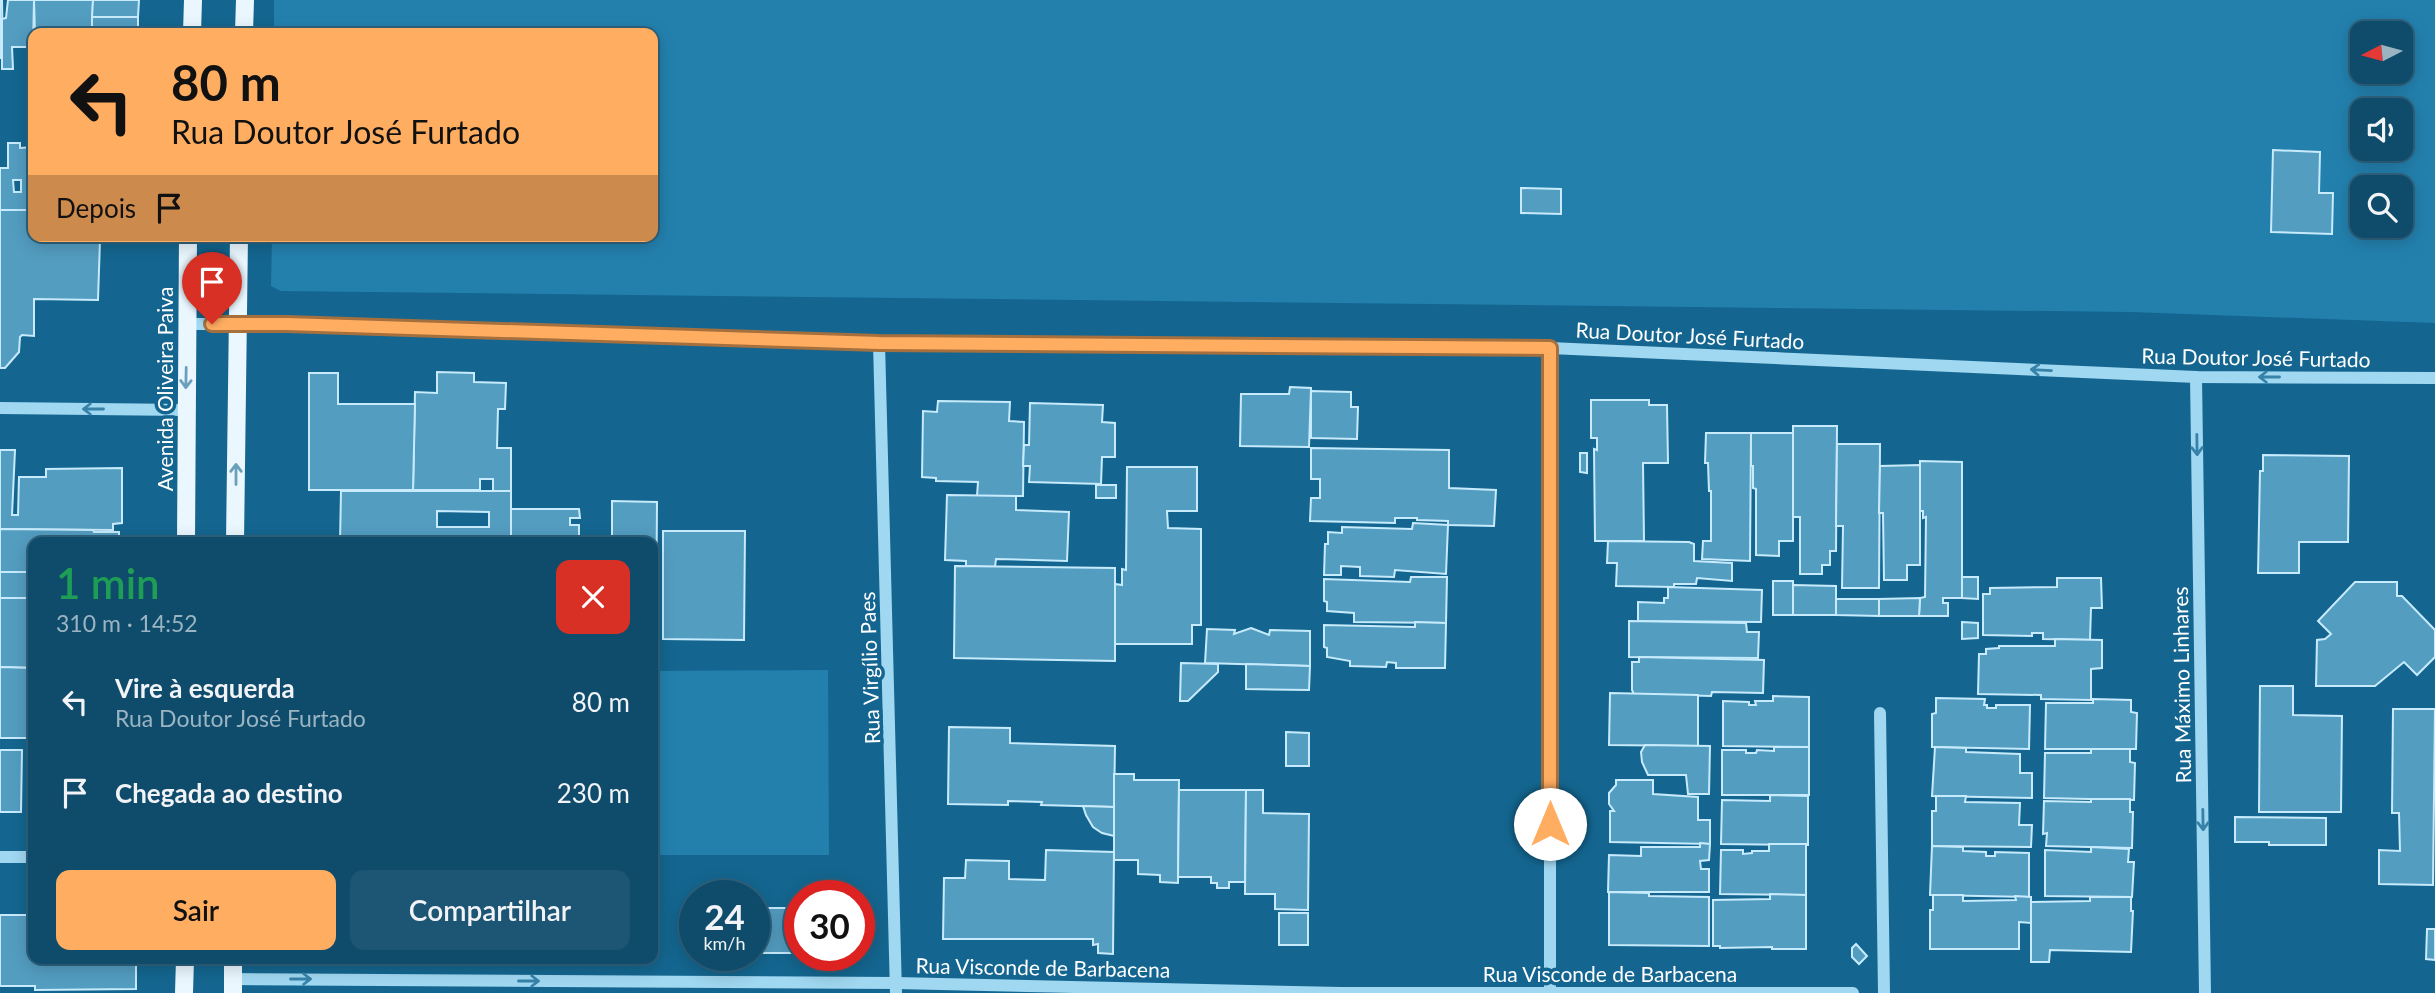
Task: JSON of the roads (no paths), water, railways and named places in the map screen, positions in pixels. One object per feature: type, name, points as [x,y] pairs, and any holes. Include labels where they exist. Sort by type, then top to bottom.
[{"type":"main road","points":[[192,28],[193,0]]},
{"type":"main road","points":[[244,28],[245,0]]},
{"type":"main road","name":"Avenida Oliveira Paiva","points":[[186,537],[188,242]]},
{"type":"main road","points":[[235,537],[239,242]]},
{"type":"main road","points":[[184,993],[185,964]]},
{"type":"main road","points":[[233,964],[233,986]]},
{"type":"street","name":"Rua Doutor José Furtado","points":[[187,324],[879,343],[1550,348],[2196,377],[2435,378]]},
{"type":"street","name":"Rua Virgílio Paes","points":[[879,343],[896,988]]},
{"type":"street","points":[[1550,348],[1550,992]]},
{"type":"street","name":"Rua Máximo Linhares","points":[[2196,377],[2205,993]]},
{"type":"street","points":[[0,408],[185,410]]},
{"type":"street","points":[[1880,713],[1884,993]]},
{"type":"street","points":[[0,857],[28,857]]},
{"type":"street","name":"Rua Visconde de Barbacena","points":[[233,986],[896,988],[1340,993],[1853,993]]}]
